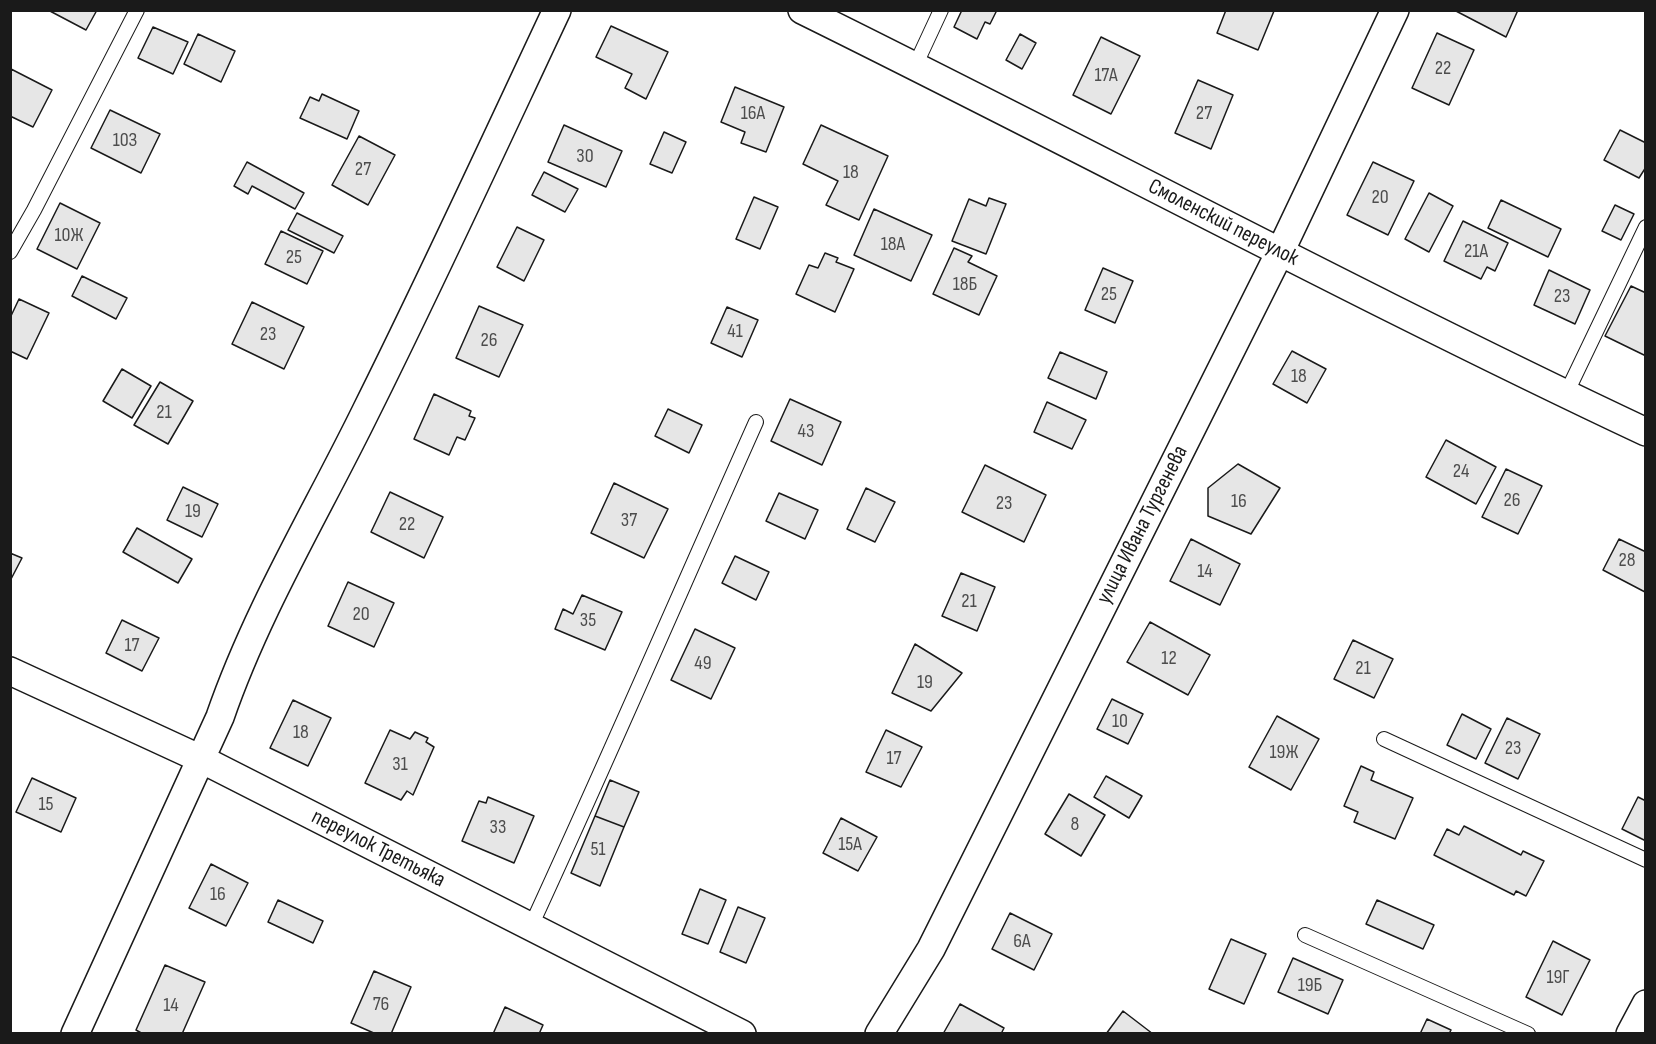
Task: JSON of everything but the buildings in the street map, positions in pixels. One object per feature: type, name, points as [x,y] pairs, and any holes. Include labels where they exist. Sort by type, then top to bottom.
[{"type":"street","points":[[75,1034],[220,717],[235,675],[256,628],[366,412],[557,10]]},
{"type":"street","name":"Смоленский переулок","points":[[802,10],[1280,252],[1646,432]]},
{"type":"street","name":"улица Ивана Тургенева","points":[[879,1034],[931,949],[1280,252],[1395,10]]},
{"type":"street","name":"переулок Третьяка","points":[[10,671],[201,759],[742,1034]]},
{"type":"street","points":[[1630,1034],[1646,1004]]},
{"type":"lane","points":[[10,252],[137,10]]},
{"type":"lane","points":[[915,66],[941,10]]},
{"type":"lane","points":[[1566,394],[1646,227]]},
{"type":"lane","points":[[531,926],[593,792],[663,628],[756,422]]},
{"type":"lane","points":[[1384,739],[1646,860]]},
{"type":"lane","points":[[1305,935],[1528,1034]]}]
